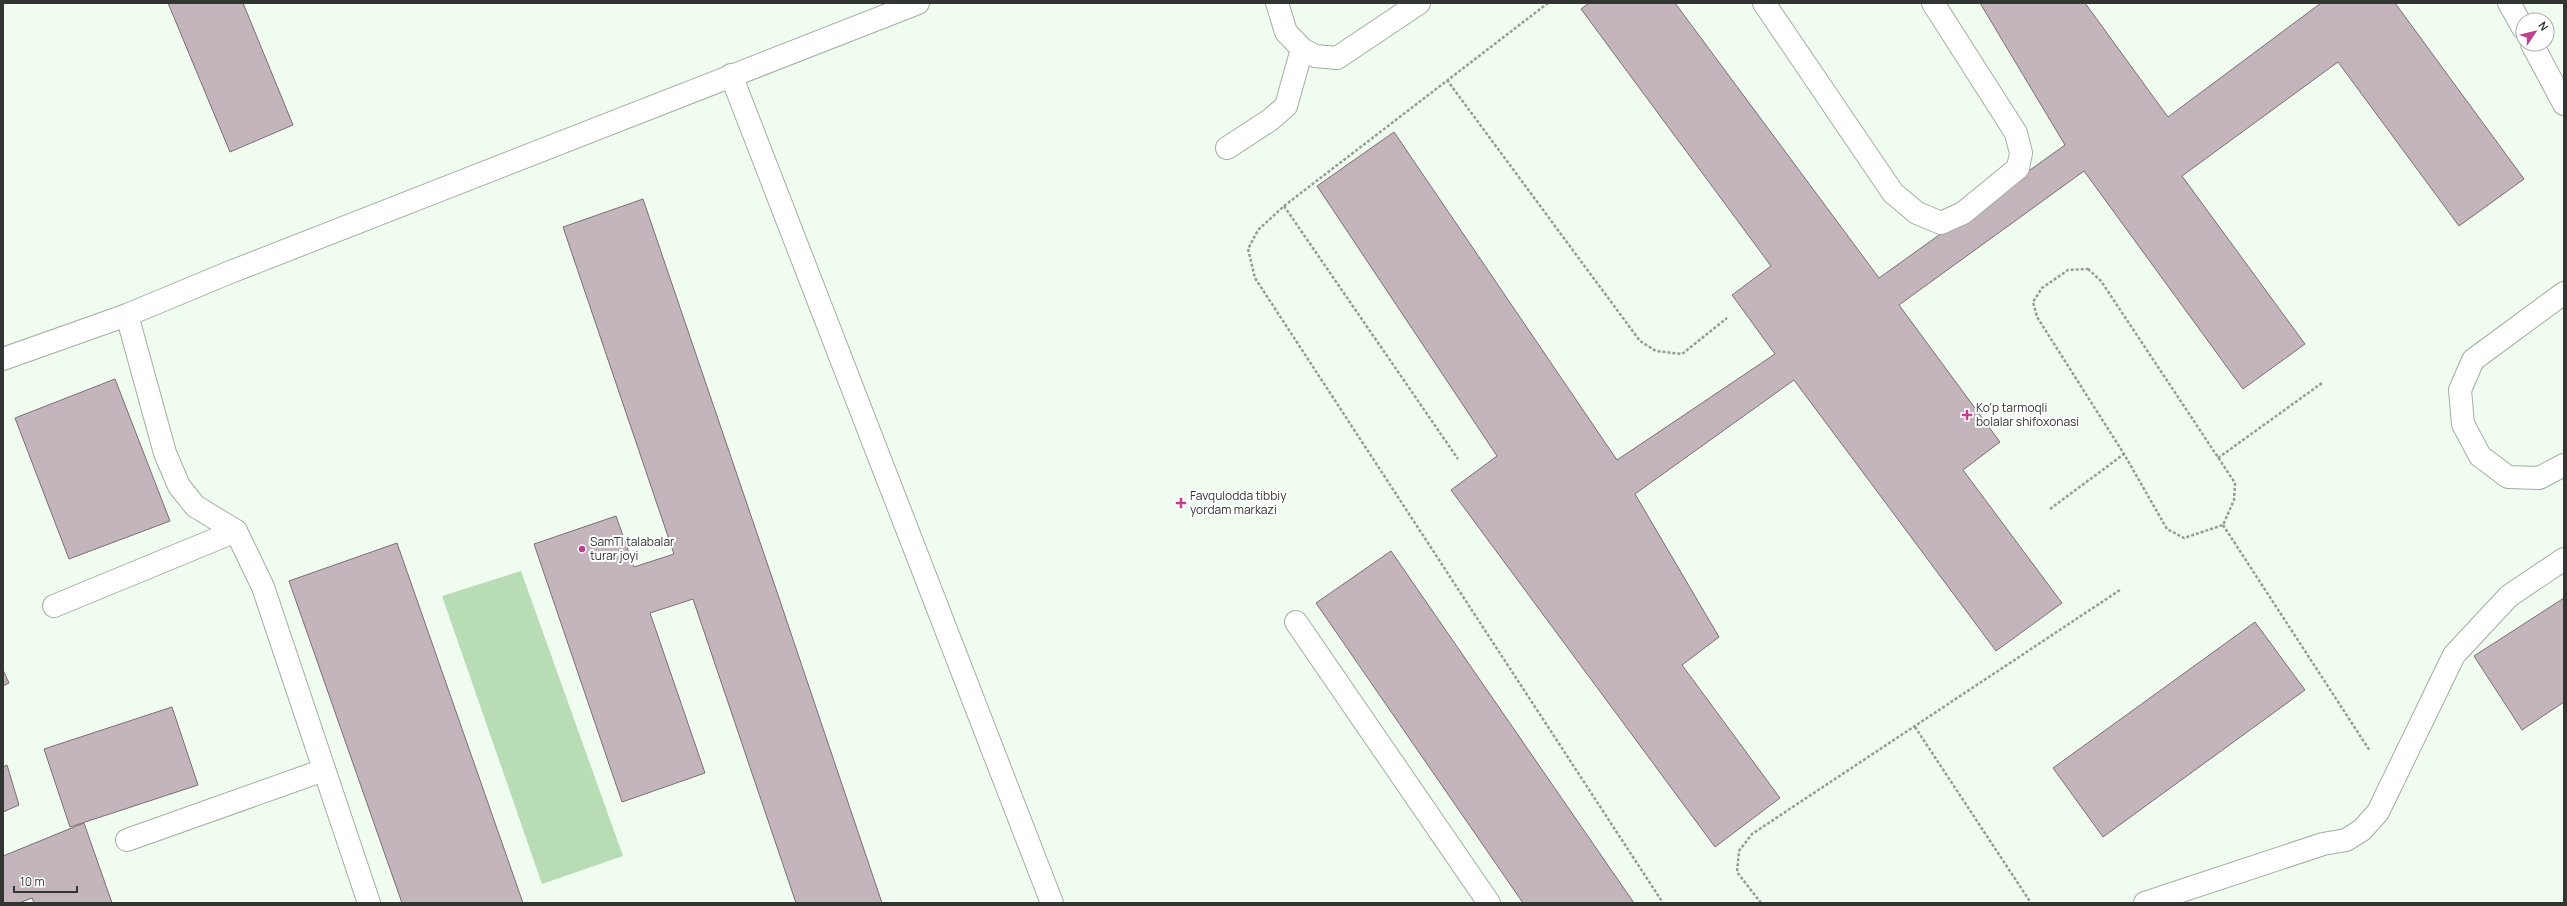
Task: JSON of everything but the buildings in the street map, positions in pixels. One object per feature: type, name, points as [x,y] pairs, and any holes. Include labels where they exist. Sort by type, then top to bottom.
[{"type":"street","points":[[3,359],[127,315],[258,261],[918,3]]},
{"type":"street","points":[[1277,3],[1286,32],[1302,49],[1315,56],[1336,58],[1419,3]]},
{"type":"street","points":[[1764,3],[1893,193],[1917,213],[1941,223],[1963,213],[2018,168],[2021,153],[2016,133],[1933,3]]},
{"type":"street","points":[[2509,3],[2515,14]]},
{"type":"street","points":[[1227,148],[1270,120],[1286,106],[1302,49]]},
{"type":"street","points":[[2536,52],[2564,104]]},
{"type":"street","points":[[731,75],[1052,903]]},
{"type":"street","points":[[2564,293],[2474,360],[2460,390],[2463,424],[2480,456],[2508,477],[2539,478],[2564,464]]},
{"type":"street","points":[[127,315],[165,453],[179,486],[195,506],[236,531],[263,587],[369,903]]},
{"type":"street","points":[[54,606],[236,531]]},
{"type":"street","points":[[2145,903],[2323,844],[2346,840],[2362,830],[2378,812],[2392,786],[2454,655],[2509,596],[2564,559]]},
{"type":"street","points":[[1296,622],[1489,903]]},
{"type":"street","points":[[127,840],[324,770]]},
{"type":"path","points":[[1548,3],[1284,206],[1258,230],[1248,249],[1255,278],[1663,903]]},
{"type":"path","points":[[1447,80],[1640,341],[1656,351],[1682,354],[1727,318]]},
{"type":"path","points":[[1284,206],[1458,459]]},
{"type":"path","points":[[2088,269],[2101,281],[2218,458],[2235,483],[2234,500],[2223,525],[2184,538],[2167,529],[2124,454],[2038,317],[2033,302],[2042,288],[2068,270],[2088,269]]},
{"type":"path","points":[[2218,458],[2322,382]]},
{"type":"path","points":[[2050,509],[2124,454]]},
{"type":"path","points":[[2223,525],[2374,757]]},
{"type":"path","points":[[1762,903],[1737,872],[1739,851],[1752,834],[2120,590]]},
{"type":"path","points":[[1915,727],[2031,903]]},
{"type":"green space","points":[[521,571],[623,856],[542,884],[442,596]]},
{"type":"place","name":"Ko'p tarmoqli bolalar shifoxonasi","points":[[1967,415]]},
{"type":"place","name":"Favqulodda tibbiy yordam markazi","points":[[1181,503]]},
{"type":"place","name":"SamTI talabalar turar joyi","points":[[582,549]]}]
